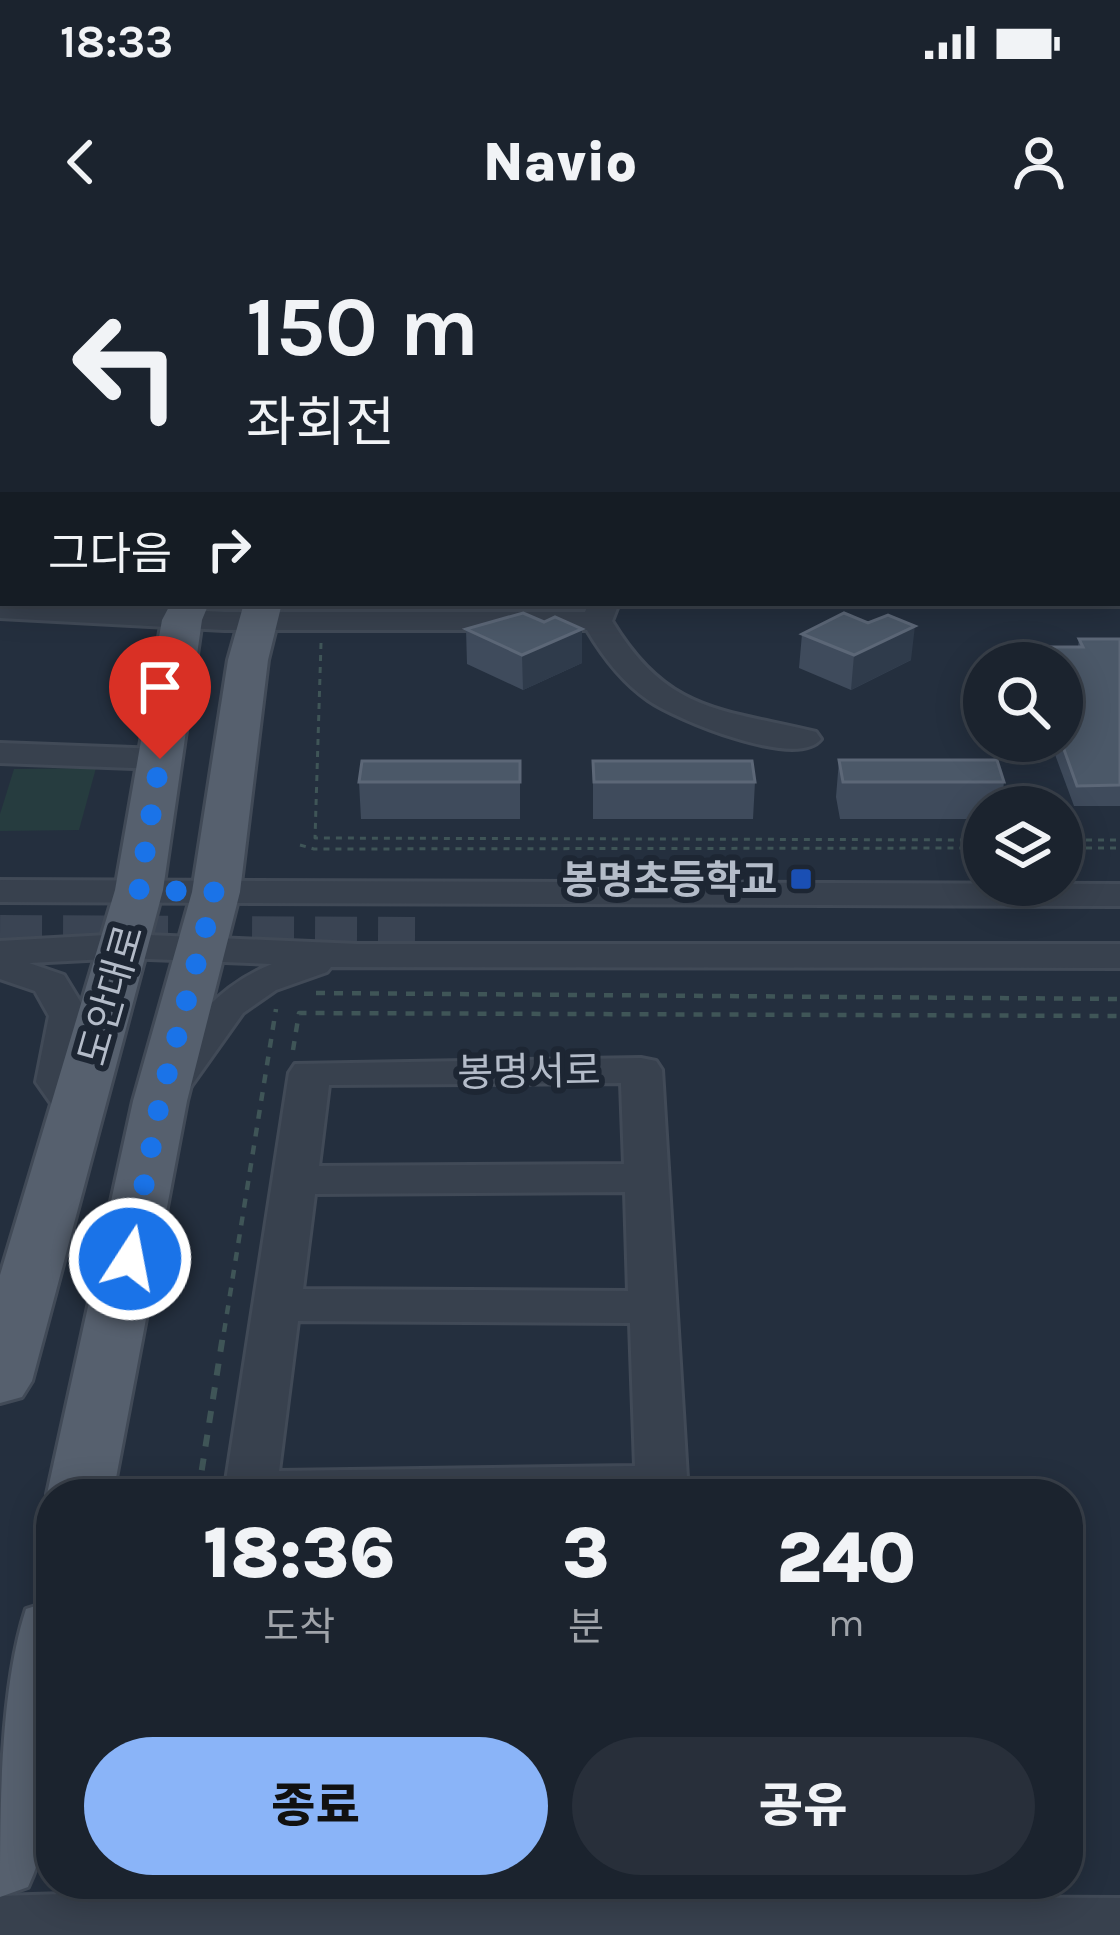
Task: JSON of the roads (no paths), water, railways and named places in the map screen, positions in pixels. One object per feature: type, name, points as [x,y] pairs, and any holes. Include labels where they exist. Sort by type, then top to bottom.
[{"type":"main road","name":"도안대로","points":[[0,1382],[139,890],[186,611]]},
{"type":"main road","name":"도안대로","points":[[83,1479],[160,1101],[209,919],[260,612]]},
{"type":"main road","points":[[0,1863],[36,1698]]},
{"type":"street","points":[[0,609],[601,612],[608,644],[633,676],[659,694],[704,718],[742,730],[804,739]]},
{"type":"street","points":[[0,753],[160,759]]},
{"type":"street","points":[[0,891],[139,890],[209,919],[357,956]]},
{"type":"street","points":[[160,1101],[227,1002],[263,978],[357,956],[415,925],[1120,895]]},
{"type":"street","points":[[415,925],[1120,912]]},
{"type":"street","points":[[0,953],[125,946],[209,919],[1120,941]]},
{"type":"street","points":[[415,925],[1120,956]]},
{"type":"street","points":[[0,966],[50,983],[69,1016],[57,1082],[77,1110]]},
{"type":"street","name":"봉명서로","points":[[295,1180],[301,1066],[641,1070],[661,1479]]},
{"type":"street","points":[[253,1479],[295,1180],[646,1178]]},
{"type":"street","points":[[277,1305],[653,1307]]},
{"type":"street","points":[[0,1924],[683,1914],[1120,1925]]},
{"type":"tunnel","points":[[0,936],[415,938]]},
{"type":"place","name":"봉명초등학교","points":[[801,879]]}]
